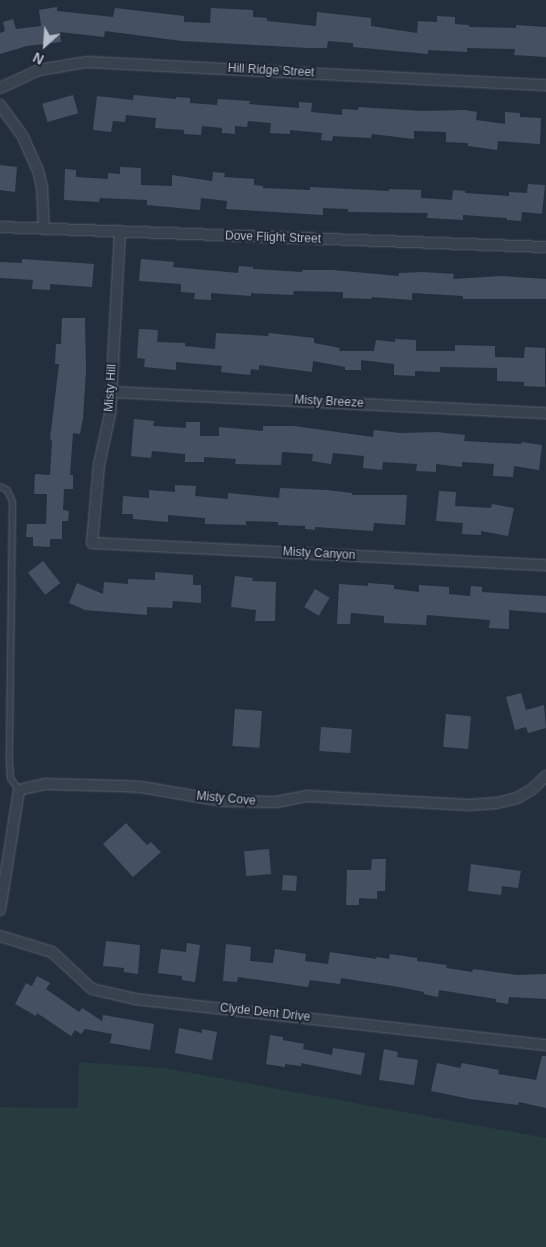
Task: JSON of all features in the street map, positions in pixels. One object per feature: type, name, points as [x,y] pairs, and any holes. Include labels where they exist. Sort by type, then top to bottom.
[{"type":"street","name":"Hill Ridge Street","points":[[0,88],[39,70],[87,62],[546,85]]},
{"type":"street","points":[[0,105],[24,137],[38,170],[42,188],[44,229]]},
{"type":"street","name":"Dove Flight Street","points":[[0,227],[546,248]]},
{"type":"street","name":"Misty Hill","points":[[92,544],[99,465],[110,414],[112,392],[120,232]]},
{"type":"street","name":"Misty Breeze","points":[[112,392],[546,413]]},
{"type":"street","name":"Misty Canyon","points":[[92,544],[546,565]]},
{"type":"street","name":"Misty Cove","points":[[19,790],[45,784],[121,786],[141,787],[223,800],[276,802],[307,796],[470,805],[497,803],[517,798],[531,790],[546,776]]},
{"type":"street","points":[[0,910],[19,790]]},
{"type":"street","name":"Clyde Dent Drive","points":[[0,936],[52,952],[92,988],[135,999],[546,1045]]},
{"type":"lane","points":[[0,486],[7,490],[12,501],[9,762],[10,778],[19,790]]},
{"type":"green space","points":[[79,1062],[164,1068],[546,1138],[546,1247],[0,1247],[0,1107],[78,1108]]},
{"type":"building","points":[[57,7],[57,11],[113,17],[115,8],[184,16],[184,22],[210,23],[211,8],[253,10],[253,17],[267,18],[267,21],[316,26],[317,12],[371,18],[371,26],[417,33],[418,21],[437,22],[437,16],[455,17],[455,24],[469,25],[469,27],[516,28],[516,25],[546,27],[546,57],[514,55],[515,49],[467,48],[467,52],[428,50],[428,54],[353,47],[353,43],[328,41],[327,48],[308,48],[182,41],[105,31],[104,37],[60,32],[61,42],[27,46],[0,54],[0,33],[5,31],[3,22],[13,19],[16,29],[41,26],[39,10]]},
{"type":"building","points":[[73,95],[78,113],[47,122],[42,104]]},
{"type":"building","points":[[134,95],[176,99],[176,97],[190,98],[190,103],[217,105],[218,99],[250,101],[249,104],[299,108],[299,102],[312,103],[311,112],[342,115],[342,109],[358,110],[358,107],[422,111],[465,110],[477,112],[476,120],[505,124],[505,112],[520,113],[520,117],[541,118],[540,144],[498,141],[497,150],[468,146],[468,143],[446,142],[446,132],[414,131],[414,139],[372,134],[371,138],[333,136],[332,141],[321,140],[322,133],[290,130],[290,134],[270,133],[271,123],[248,121],[247,127],[235,126],[235,134],[222,133],[222,128],[202,126],[201,135],[184,134],[184,130],[155,128],[156,118],[126,115],[125,122],[113,121],[111,132],[93,130],[97,96],[133,100]]},
{"type":"building","points":[[0,165],[17,167],[15,192],[0,190]]},
{"type":"building","points":[[120,167],[141,168],[141,185],[172,186],[172,175],[212,181],[213,172],[225,173],[224,177],[254,179],[254,185],[263,186],[263,188],[310,190],[310,187],[389,191],[389,189],[421,190],[421,198],[452,200],[453,190],[465,191],[465,193],[509,196],[509,192],[527,193],[528,184],[545,185],[542,214],[522,212],[521,221],[507,220],[507,218],[463,215],[463,220],[427,218],[428,213],[348,212],[348,209],[323,208],[323,215],[226,209],[227,201],[201,198],[200,210],[147,205],[147,200],[100,198],[99,202],[64,200],[65,169],[76,170],[76,177],[108,179],[108,173],[120,174]]},
{"type":"building","points":[[22,259],[94,264],[92,287],[50,284],[50,290],[32,289],[33,280],[0,278],[0,262],[22,263]]},
{"type":"building","points":[[141,259],[174,262],[173,267],[238,273],[239,266],[253,267],[253,269],[302,272],[302,270],[333,270],[399,276],[399,273],[423,272],[454,274],[453,279],[501,276],[546,279],[546,299],[463,299],[463,296],[412,293],[412,300],[372,297],[371,299],[343,298],[343,292],[294,291],[293,295],[251,293],[251,296],[211,293],[211,300],[194,299],[195,293],[181,292],[181,284],[139,281]]},
{"type":"building","points":[[62,318],[85,318],[86,371],[83,418],[80,434],[73,433],[70,475],[73,475],[73,489],[64,489],[63,510],[69,511],[68,521],[62,521],[62,539],[50,539],[50,547],[33,546],[33,537],[26,537],[27,524],[46,524],[47,494],[34,494],[35,474],[50,475],[52,440],[50,439],[59,364],[55,364],[56,344],[61,344]]},
{"type":"building","points":[[139,329],[158,330],[157,342],[185,343],[185,346],[215,349],[216,333],[268,336],[269,333],[314,338],[314,343],[340,348],[339,351],[374,351],[376,340],[395,342],[395,339],[416,340],[416,351],[455,351],[455,345],[495,346],[495,357],[524,358],[525,347],[545,348],[545,387],[524,386],[524,382],[497,381],[497,368],[440,367],[440,372],[415,371],[415,376],[394,375],[394,364],[361,360],[361,370],[345,370],[345,367],[313,361],[312,372],[259,365],[259,370],[251,369],[250,375],[221,372],[222,366],[176,362],[176,370],[144,367],[145,359],[137,358]]},
{"type":"building","points":[[134,419],[154,421],[153,426],[186,428],[186,422],[200,422],[200,436],[219,436],[219,427],[263,431],[263,426],[294,426],[373,437],[374,430],[400,433],[436,432],[465,435],[464,441],[521,444],[522,442],[542,445],[539,470],[514,466],[513,477],[493,476],[494,464],[462,462],[462,467],[436,464],[436,472],[416,471],[417,464],[383,462],[382,470],[363,468],[364,456],[333,453],[331,464],[312,461],[313,454],[282,452],[281,465],[235,464],[236,459],[204,457],[204,462],[185,462],[185,454],[152,451],[151,458],[131,456]]},
{"type":"building","points":[[175,485],[196,486],[195,496],[228,499],[228,493],[279,498],[280,488],[327,490],[352,493],[352,495],[407,495],[405,525],[374,523],[373,531],[315,527],[315,530],[305,529],[305,526],[278,525],[278,522],[246,521],[246,525],[205,524],[205,518],[168,515],[168,522],[133,519],[133,514],[122,514],[123,496],[149,498],[149,490],[175,492]]},
{"type":"building","points":[[439,491],[456,492],[455,506],[491,508],[492,504],[514,508],[508,536],[481,531],[481,535],[462,534],[463,523],[436,521]]},
{"type":"building","points":[[43,561],[60,583],[45,595],[28,573]]},
{"type":"building","points":[[155,572],[193,575],[193,585],[201,585],[201,603],[173,601],[172,608],[147,607],[147,615],[85,610],[69,603],[77,583],[103,594],[104,582],[128,584],[128,579],[155,580]]},
{"type":"building","points":[[235,576],[253,578],[252,581],[276,582],[275,621],[255,621],[256,610],[231,607]]},
{"type":"building","points":[[368,583],[394,585],[394,589],[419,592],[419,585],[449,587],[449,594],[470,596],[471,586],[482,587],[482,592],[546,596],[546,613],[509,610],[509,629],[489,628],[490,620],[427,615],[426,625],[384,623],[384,616],[351,613],[350,624],[337,624],[339,584],[368,586]]},
{"type":"building","points":[[315,589],[330,598],[319,616],[304,607]]},
{"type":"building","points":[[521,693],[526,710],[544,705],[546,728],[528,733],[526,727],[515,730],[506,697]]},
{"type":"building","points":[[235,709],[262,711],[259,748],[232,746]]},
{"type":"building","points":[[446,714],[471,716],[468,749],[443,747]]},
{"type":"building","points":[[321,727],[352,729],[350,753],[319,751]]},
{"type":"building","points":[[126,823],[147,845],[151,842],[161,852],[133,877],[103,844]]},
{"type":"building","points":[[269,849],[271,874],[246,876],[244,851]]},
{"type":"building","points":[[372,859],[386,859],[385,891],[377,891],[377,899],[359,898],[359,905],[346,905],[347,870],[371,870]]},
{"type":"building","points":[[471,864],[521,871],[518,888],[502,886],[501,895],[468,891]]},
{"type":"building","points":[[283,875],[297,876],[296,891],[282,890]]},
{"type":"building","points":[[106,941],[140,945],[138,974],[124,972],[124,968],[103,966]]},
{"type":"building","points":[[187,943],[200,945],[195,982],[182,980],[182,976],[158,973],[161,949],[186,952]]},
{"type":"building","points":[[226,944],[251,947],[250,961],[273,963],[275,949],[306,954],[305,961],[328,964],[330,952],[376,959],[377,957],[389,959],[390,954],[417,958],[417,961],[447,965],[446,968],[472,972],[473,969],[517,975],[546,974],[546,999],[509,997],[508,1004],[496,1002],[496,999],[439,990],[438,997],[399,987],[341,978],[340,984],[310,980],[308,987],[238,977],[237,982],[223,981]]},
{"type":"building","points":[[37,976],[50,983],[46,989],[79,1012],[82,1008],[102,1021],[103,1015],[154,1024],[150,1050],[110,1043],[112,1034],[85,1029],[81,1034],[75,1030],[71,1036],[37,1013],[36,1016],[15,1004],[26,983],[32,986]]},
{"type":"building","points":[[179,1028],[202,1033],[202,1029],[217,1032],[212,1060],[175,1053]]},
{"type":"building","points":[[270,1035],[283,1037],[283,1040],[304,1044],[303,1049],[332,1055],[333,1048],[365,1053],[361,1075],[301,1063],[301,1066],[285,1064],[285,1067],[266,1064]]},
{"type":"building","points":[[384,1049],[398,1052],[397,1057],[418,1060],[414,1085],[379,1080]]},
{"type":"building","points":[[542,1056],[546,1056],[546,1108],[519,1102],[518,1105],[470,1099],[431,1091],[437,1063],[460,1068],[462,1063],[499,1070],[498,1074],[536,1080]]}]
